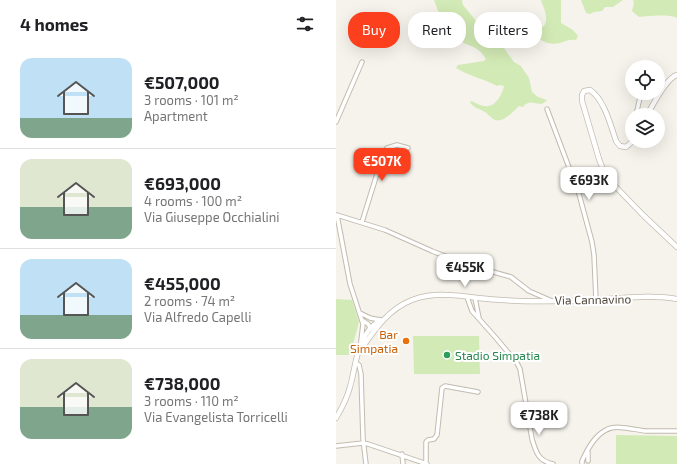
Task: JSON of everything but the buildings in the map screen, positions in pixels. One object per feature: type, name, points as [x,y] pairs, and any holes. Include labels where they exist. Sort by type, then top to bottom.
[{"type":"street","points":[[336,122],[362,62]]},
{"type":"street","points":[[652,108],[667,83],[677,75]]},
{"type":"street","points":[[625,147],[620,146],[616,141],[602,104],[597,96],[590,90],[584,91],[582,94],[582,101],[599,160],[604,172],[612,183],[644,216],[677,247]]},
{"type":"street","points":[[547,109],[579,194],[592,242],[596,300]]},
{"type":"street","points":[[362,222],[381,161],[387,148],[397,145],[408,148]]},
{"type":"street","points":[[336,214],[350,284],[362,320],[362,345]]},
{"type":"street","name":"Via Cannavino","points":[[336,214],[385,230],[432,252],[511,277],[529,291],[554,302],[647,297],[676,298]]},
{"type":"street","points":[[336,418],[346,400],[357,355],[370,329],[401,305],[418,298],[439,295],[498,300],[554,302]]},
{"type":"street","points":[[467,297],[472,311],[517,363],[520,369],[535,450],[539,457],[545,462],[553,464]]},
{"type":"street","points":[[475,298],[480,319]]},
{"type":"street","points":[[359,312],[370,318],[381,321]]},
{"type":"street","points":[[362,320],[368,324],[370,329]]},
{"type":"street","points":[[362,345],[381,321]]},
{"type":"street","points":[[363,326],[370,329]]},
{"type":"street","points":[[356,363],[358,364],[361,374],[363,443],[366,464]]},
{"type":"street","points":[[336,446],[363,443],[402,454],[426,464],[425,443],[427,440],[436,438],[437,435],[442,388],[445,386],[478,392]]},
{"type":"street","points":[[581,462],[588,448],[602,432],[610,428],[636,429],[644,431],[677,431]]},
{"type":"street","points":[[581,462],[584,459],[588,462],[588,448]]},
{"type":"street","points":[[402,454],[403,464]]},
{"type":"green space","points":[[434,0],[462,0],[463,5],[474,18],[474,47],[466,44],[466,12],[439,12]]},
{"type":"green space","points":[[541,0],[561,0],[561,23],[573,30],[578,36],[576,40],[556,44],[542,40],[542,27],[544,26],[546,20],[546,13]]},
{"type":"green space","points":[[581,0],[623,0],[613,7],[605,7],[602,11],[590,14],[586,13]]},
{"type":"green space","points":[[633,0],[677,0],[677,18],[664,16],[639,17],[632,11],[634,3]]},
{"type":"green space","points":[[476,48],[504,48],[514,62],[521,66],[529,78],[532,92],[538,97],[547,100],[541,104],[529,103],[523,107],[519,106],[501,120],[495,120],[471,104],[470,102],[472,101],[479,105],[490,106],[499,98],[504,86],[497,86],[456,68],[458,65],[484,61],[486,59]]},
{"type":"green space","points":[[336,299],[352,300],[359,322],[350,355],[336,355]]},
{"type":"green space","name":"Stadio Simpatia","points":[[413,336],[479,336],[480,374],[414,374]]},
{"type":"green space","points":[[616,435],[677,436],[677,464],[616,464]]},
{"type":"place","name":"Bar Simpatia","points":[[406,341]]},
{"type":"place","name":"Stadio Simpatia","points":[[447,355]]}]
